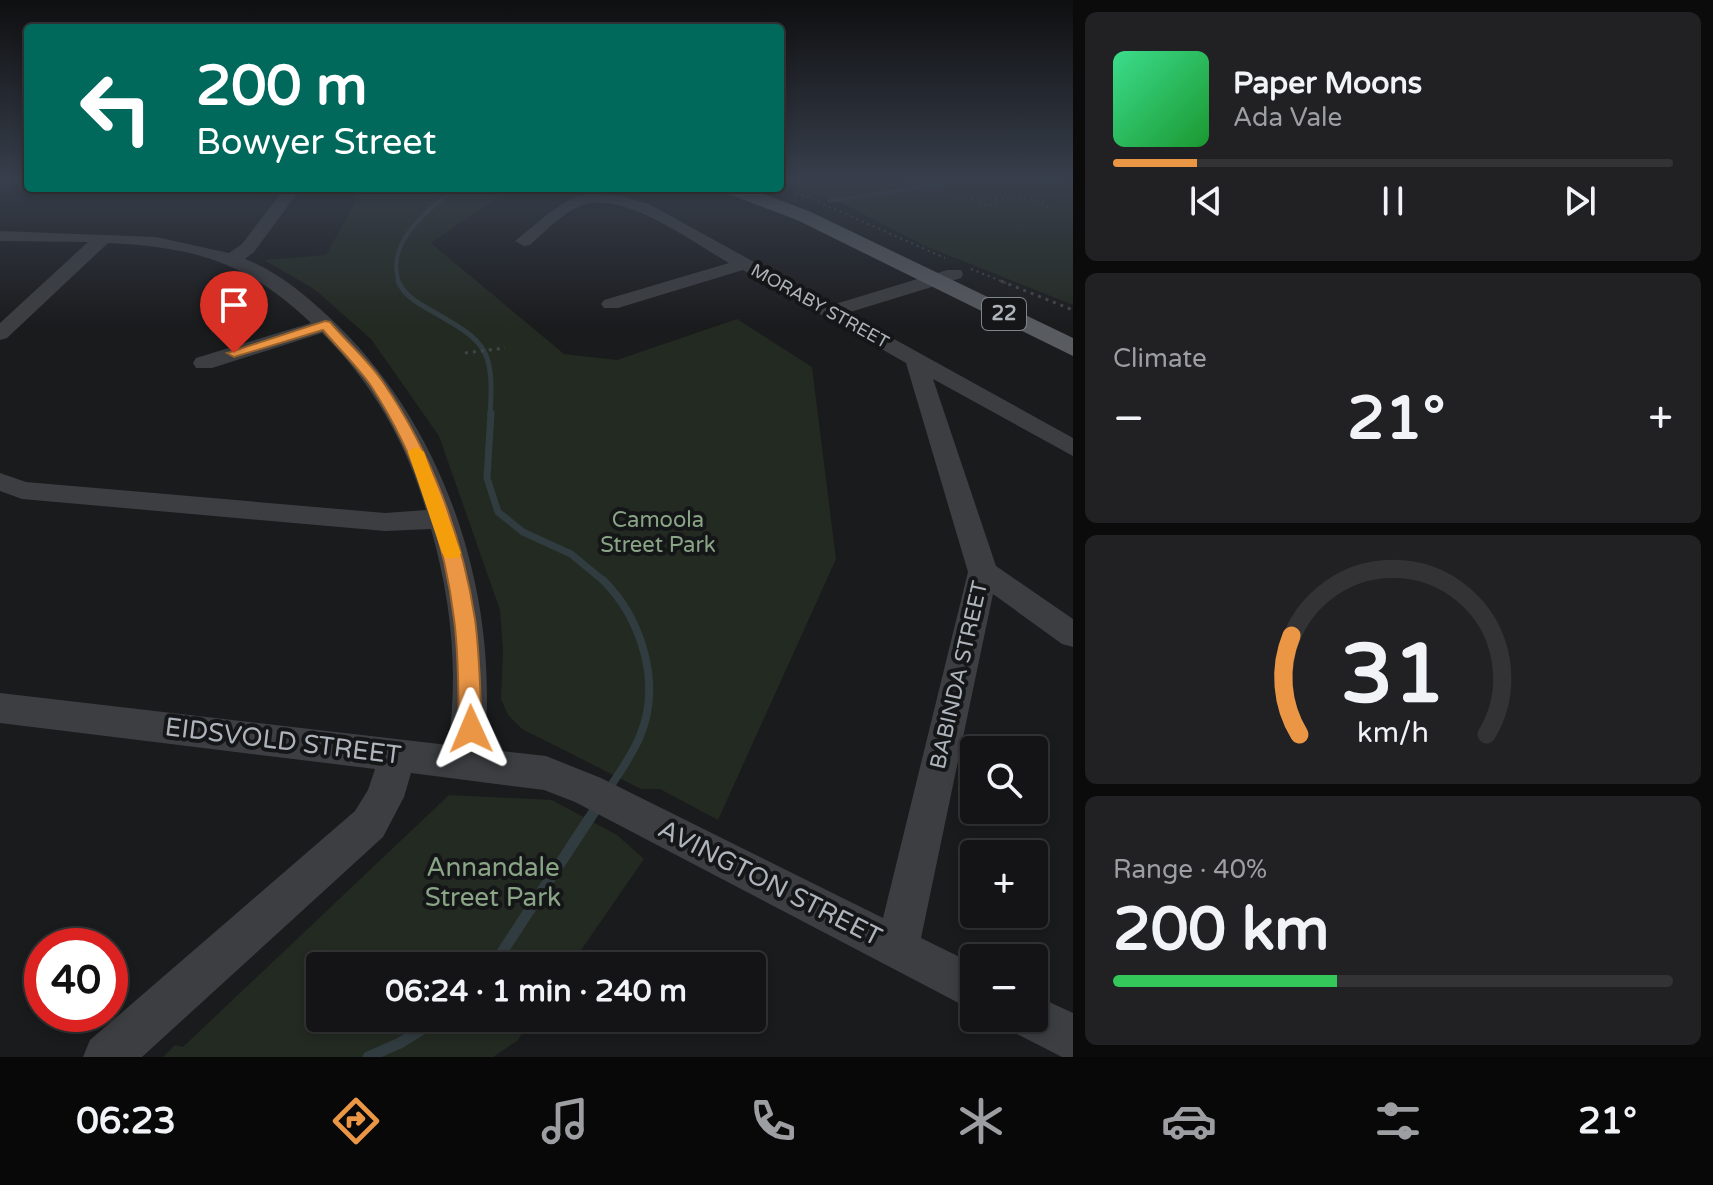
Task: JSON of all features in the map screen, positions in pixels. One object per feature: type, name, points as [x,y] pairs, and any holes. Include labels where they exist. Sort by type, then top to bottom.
[{"type":"main road","name":"22","points":[[835,227],[951,270],[1073,348]]},
{"type":"main road","name":"22","points":[[858,227],[1073,331]]},
{"type":"street","points":[[231,260],[248,248],[264,227]]},
{"type":"street","name":"MORABY STREET","points":[[524,241],[541,227]]},
{"type":"street","name":"MORABY STREET","points":[[679,227],[1073,448]]},
{"type":"street","points":[[0,236],[163,244],[231,260],[286,288],[363,364],[401,423],[429,481],[458,583],[468,650],[471,719],[464,762]]},
{"type":"street","points":[[0,334],[102,239]]},
{"type":"street","points":[[611,304],[745,264]]},
{"type":"street","points":[[829,312],[951,270]]},
{"type":"street","points":[[204,363],[325,325]]},
{"type":"street","name":"BABINDA STREET","points":[[897,948],[983,572],[916,360]]},
{"type":"street","points":[[0,481],[22,490],[385,522],[441,519]]},
{"type":"street","points":[[983,572],[1073,635]]},
{"type":"street","name":"EIDSVOLD STREET","points":[[0,708],[527,769],[565,779]]},
{"type":"street","points":[[107,1057],[369,824],[385,797],[398,754]]},
{"type":"street","name":"AVINGTON STREET","points":[[565,779],[960,981]]},
{"type":"street","points":[[1048,1026],[1073,1038]]},
{"type":"path","points":[[876,227],[951,270],[1073,310]]},
{"type":"path","points":[[465,353],[505,348]]},
{"type":"green space","name":"Camoola Street Park","points":[[341,227],[454,227],[431,243],[564,354],[617,360],[737,319],[812,367],[836,559],[718,820],[660,789],[641,789],[522,729],[508,715],[501,699],[503,650],[500,610],[439,436],[371,339],[314,289],[264,260],[326,255]]},
{"type":"green space","points":[[889,227],[1073,227],[1073,305],[923,245]]},
{"type":"green space","name":"Annandale Street Park","points":[[449,795],[552,800],[617,835],[644,859],[580,952],[306,952],[306,1032],[523,1032],[517,1041],[493,1057],[163,1057],[175,1045],[183,1047]]},
{"type":"waterway","points":[[399,282],[396,268],[398,254],[413,227]]},
{"type":"waterway","points":[[399,282],[413,299],[461,328],[482,347],[490,373],[490,415]]},
{"type":"waterway","points":[[491,413],[487,478],[498,512],[523,532],[571,554],[604,581]]},
{"type":"waterway","points":[[604,581],[617,596],[638,633],[648,674],[649,695],[640,736],[608,790]]},
{"type":"waterway","points":[[502,952],[597,807]]},
{"type":"waterway","points":[[368,1057],[418,1032]]},
{"type":"slow traffic","points":[[416,452],[429,481],[451,553]]},
{"type":"route","points":[[234,353],[325,325],[376,382],[401,423],[429,481],[451,550],[465,620],[471,729]]}]
